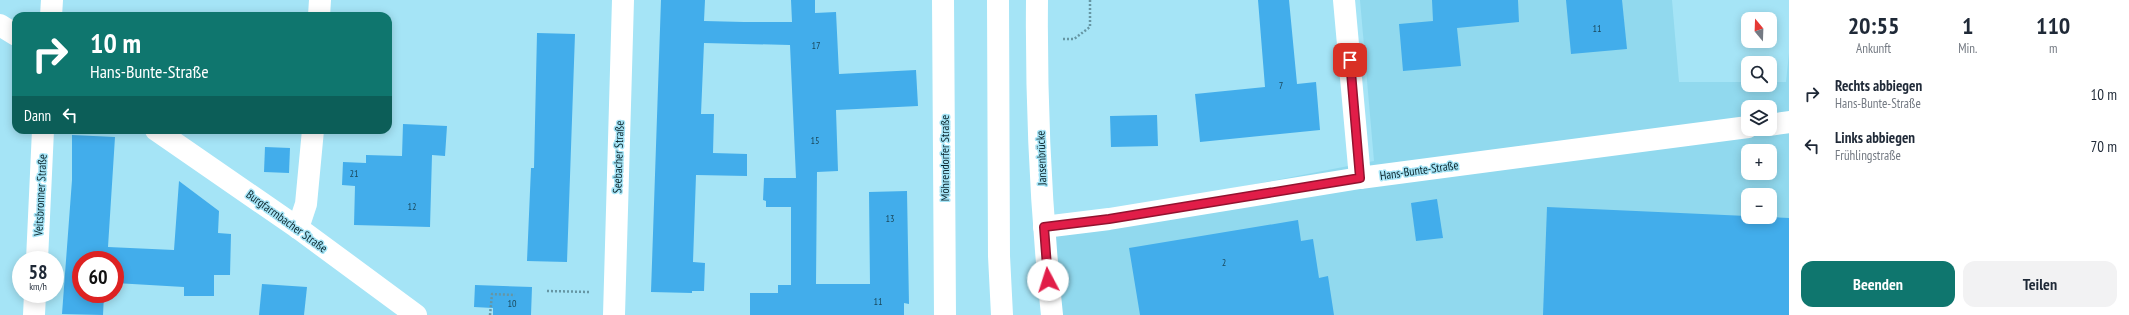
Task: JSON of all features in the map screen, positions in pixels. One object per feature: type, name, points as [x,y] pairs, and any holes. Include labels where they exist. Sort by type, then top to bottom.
[{"type":"street","points":[[51,12],[52,0]]},
{"type":"street","points":[[320,0],[320,12]]},
{"type":"street","name":"Seebacher Straße","points":[[614,315],[623,0]]},
{"type":"street","name":"Möhrendorfer Straße","points":[[943,0],[945,315]]},
{"type":"street","points":[[998,0],[999,256],[1002,315]]},
{"type":"street","name":"Jansenbrücke","points":[[1037,0],[1037,39],[1044,227],[1052,315]]},
{"type":"street","points":[[1344,0],[1360,178]]},
{"type":"street","points":[[0,25],[12,32]]},
{"type":"street","points":[[1777,124],[1789,122]]},
{"type":"street","name":"Hans-Bunte-Straße","points":[[1044,227],[1109,219],[1360,178],[1741,128]]},
{"type":"street","name":"Veitsbronner Straße","points":[[37,251],[43,134]]},
{"type":"street","name":"Burgfarrnbacher Straße","points":[[162,134],[298,228],[416,315]]},
{"type":"street","points":[[298,228],[306,204],[312,134]]},
{"type":"street","points":[[34,315],[35,303]]},
{"type":"path","points":[[1037,39],[1074,39],[1090,27],[1090,0]]},
{"type":"path","points":[[547,291],[614,292]]},
{"type":"path","points":[[490,315],[492,294],[515,295]]},
{"type":"shaded area","points":[[1360,0],[1672,0],[1679,82],[1741,82],[1741,92],[1777,92],[1777,82],[1786,82],[1789,53],[1789,315],[1043,315],[1034,227],[1374,161]]},
{"type":"building","points":[[661,0],[705,0],[704,21],[792,22],[791,0],[815,0],[815,13],[836,12],[839,74],[916,70],[918,106],[836,110],[838,171],[817,172],[816,284],[870,284],[869,192],[907,191],[909,304],[904,303],[904,315],[750,315],[750,293],[778,293],[778,285],[791,285],[791,207],[766,207],[766,201],[763,200],[764,178],[796,178],[790,45],[704,43],[701,114],[714,114],[713,153],[747,154],[747,176],[696,175],[693,262],[705,263],[704,291],[692,291],[692,293],[651,292]]},
{"type":"building","points":[[1258,0],[1289,0],[1297,84],[1316,82],[1320,130],[1200,142],[1195,94],[1265,87]]},
{"type":"building","points":[[1432,0],[1518,0],[1519,22],[1457,28],[1461,66],[1403,71],[1399,24],[1433,21]]},
{"type":"building","points":[[1566,0],[1622,0],[1627,49],[1571,54]]},
{"type":"building","points":[[537,33],[575,34],[567,262],[527,261],[531,168],[534,168]]},
{"type":"building","points":[[1157,115],[1158,146],[1111,147],[1110,116]]},
{"type":"building","points":[[403,124],[447,126],[445,156],[432,155],[430,227],[354,225],[355,186],[342,185],[343,162],[366,163],[366,155],[402,156]]},
{"type":"building","points":[[72,135],[115,137],[108,247],[174,250],[179,181],[219,211],[218,233],[231,234],[230,275],[214,275],[214,296],[184,296],[184,287],[124,284],[124,251],[72,251],[72,303],[104,303],[103,315],[62,314],[72,180]]},
{"type":"building","points":[[265,147],[290,148],[289,173],[264,172]]},
{"type":"building","points":[[1437,199],[1443,238],[1416,241],[1411,203]]},
{"type":"building","points":[[1547,207],[1741,216],[1741,224],[1777,224],[1777,217],[1789,218],[1789,315],[1543,315]]},
{"type":"building","points":[[1298,220],[1301,241],[1313,239],[1319,278],[1328,276],[1334,315],[1140,315],[1129,248]]},
{"type":"building","points":[[262,284],[307,287],[304,315],[259,315]]},
{"type":"building","points":[[475,285],[532,287],[531,315],[493,315],[493,308],[474,307]]},
{"type":"route","points":[[1048,280],[1044,227],[1109,219],[1360,178],[1350,60]]}]
